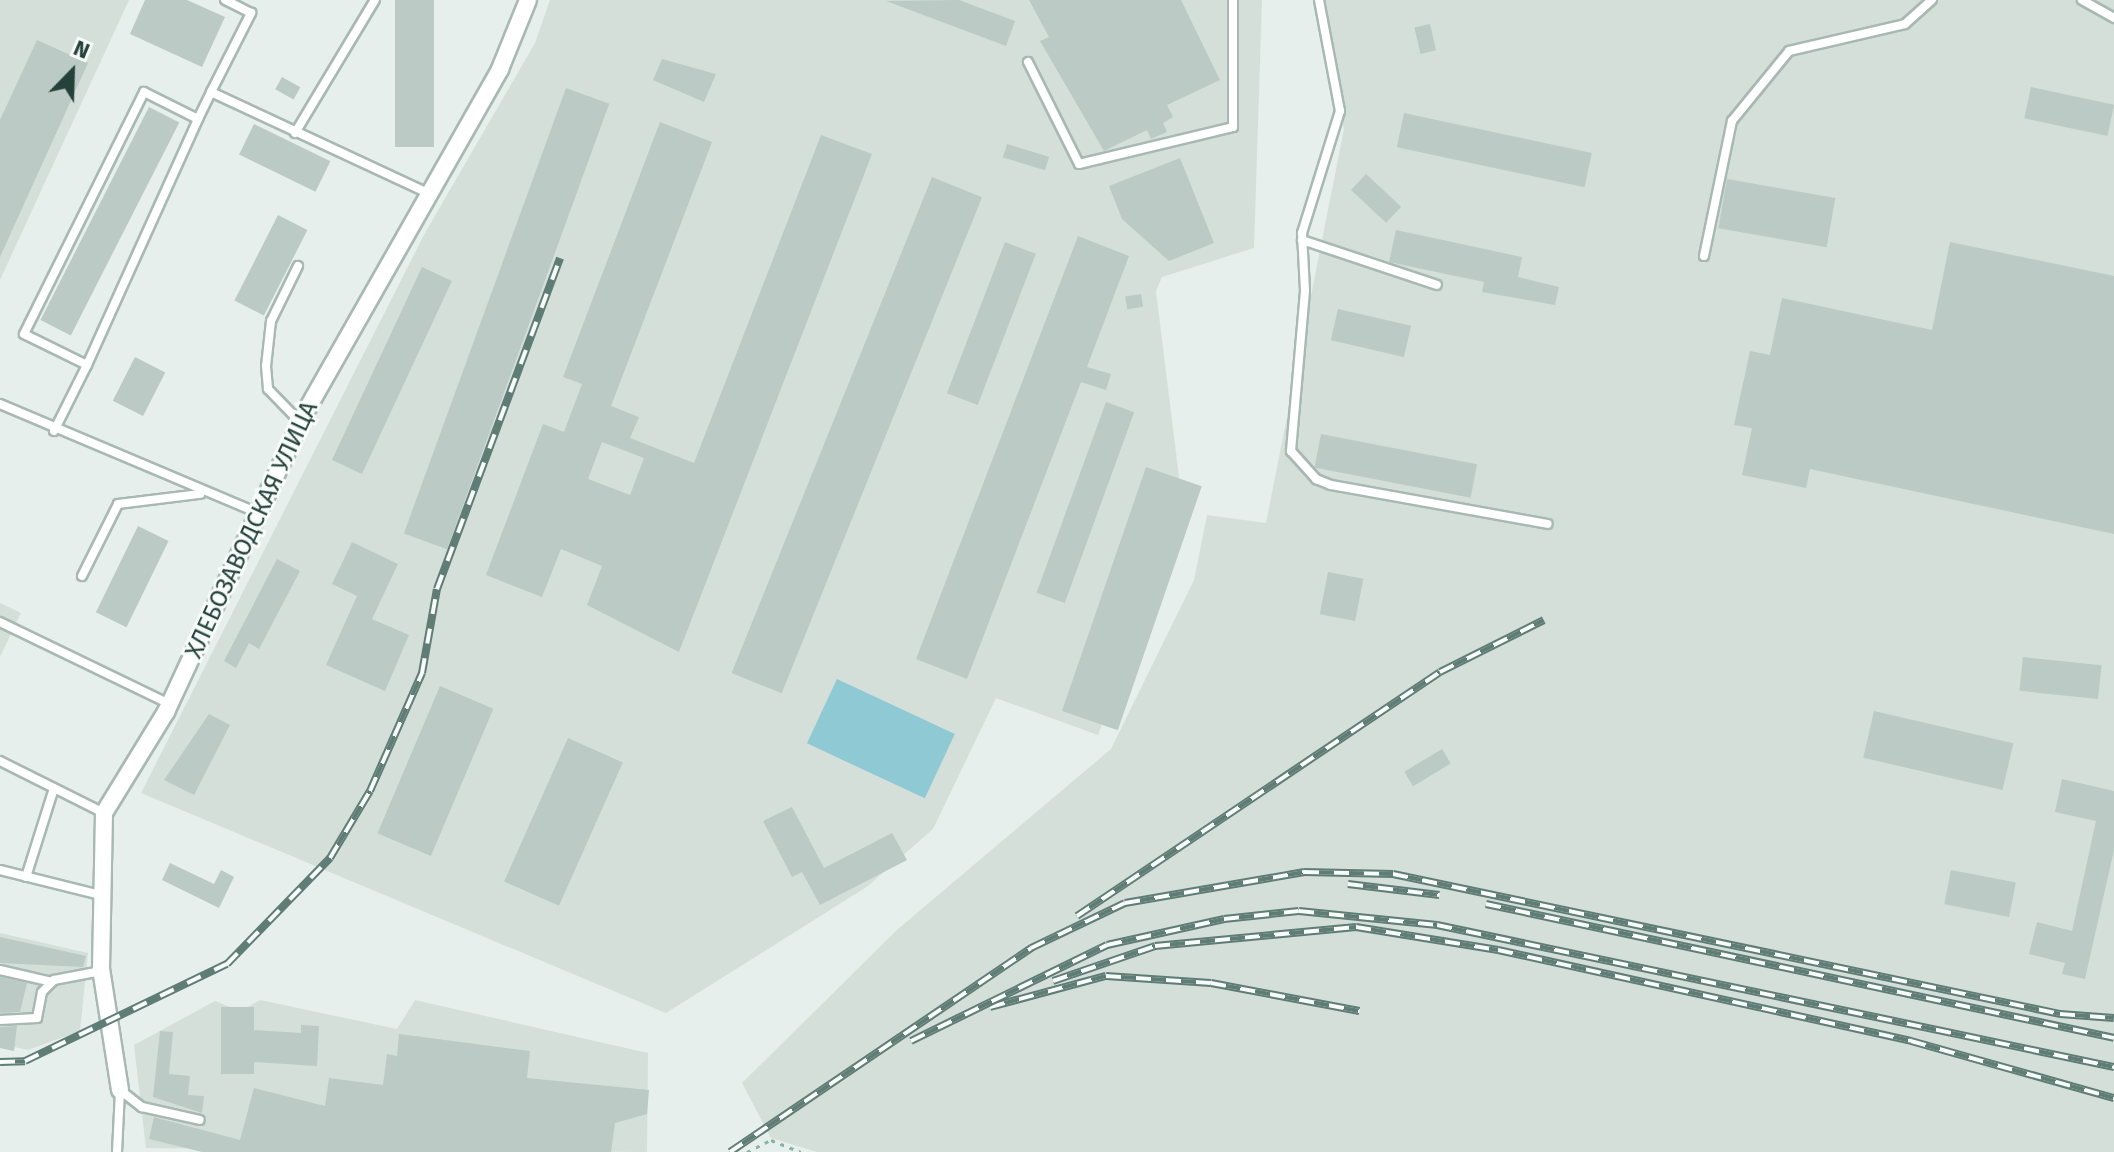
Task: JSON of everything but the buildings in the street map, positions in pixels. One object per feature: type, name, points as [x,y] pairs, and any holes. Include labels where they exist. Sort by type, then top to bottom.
[{"type":"street","name":"ХЛЕБОЗАВОДСКАЯ УЛИЦА","points":[[120,1090],[101,971],[100,895],[104,813],[170,704],[235,576],[256,512],[300,422],[425,192],[500,69],[526,0]]},
{"type":"lane","points":[[54,431],[198,119],[251,13],[225,0]]},
{"type":"lane","points":[[295,133],[375,0]]},
{"type":"lane","points":[[1028,62],[1079,164],[1233,127],[1233,0]]},
{"type":"lane","points":[[1319,0],[1340,111],[1302,240],[1305,291],[1288,420],[1295,459],[1331,485],[1548,524]]},
{"type":"lane","points":[[1704,256],[1732,121],[1789,51],[1905,24],[1932,0]]},
{"type":"lane","points":[[2082,0],[2114,18]]},
{"type":"lane","points":[[87,365],[24,334],[144,92],[198,119]]},
{"type":"lane","points":[[211,92],[425,192]]},
{"type":"lane","points":[[1302,240],[1437,285]]},
{"type":"lane","points":[[298,266],[271,321],[266,366],[268,389],[300,422]]},
{"type":"lane","points":[[0,404],[54,431],[201,494],[256,512]]},
{"type":"lane","points":[[82,576],[118,504],[201,494]]},
{"type":"lane","points":[[0,622],[170,704]]},
{"type":"lane","points":[[0,761],[104,813]]},
{"type":"lane","points":[[26,877],[54,788]]},
{"type":"lane","points":[[0,870],[100,895]]},
{"type":"lane","points":[[0,970],[52,982],[101,971]]},
{"type":"lane","points":[[0,1020],[37,1018],[52,982]]},
{"type":"lane","points":[[120,1090],[142,1107],[200,1120]]},
{"type":"lane","points":[[117,1152],[120,1090]]},
{"type":"path","points":[[747,1152],[771,1140],[801,1152]]},
{"type":"shaded area","points":[[0,0],[129,0],[0,280]]},
{"type":"shaded area","points":[[550,0],[1262,0],[1254,248],[1162,277],[1156,291],[1183,509],[1098,735],[996,698],[933,829],[868,886],[666,1013],[141,793],[425,233],[535,43]]},
{"type":"shaded area","points":[[1317,0],[2114,0],[2114,1152],[817,1152],[771,1138],[742,1083],[898,929],[1111,749],[1194,580],[1207,515],[1266,523],[1344,129]]},
{"type":"shaded area","points":[[0,603],[21,613],[0,657]]},
{"type":"shaded area","points":[[0,933],[88,953],[80,1031],[28,1050],[0,1044]]},
{"type":"shaded area","points":[[260,1000],[397,1029],[415,1000],[648,1053],[647,1152],[146,1148],[134,1045],[215,1001],[241,1011]]},
{"type":"water","points":[[837,679],[955,734],[925,798],[807,743]]},
{"type":"railway","points":[[0,1062],[25,1061],[227,964],[330,858],[370,791],[422,673],[437,589],[560,258]]},
{"type":"railway","points":[[1077,916],[1440,672],[1544,620]]},
{"type":"railway","points":[[730,1152],[1031,948],[1125,903],[1304,872],[1393,874],[2060,1014],[2114,1018]]},
{"type":"railway","points":[[1348,884],[1439,895]]},
{"type":"railway","points":[[1486,904],[2114,1038]]},
{"type":"railway","points":[[911,1041],[1107,945],[1224,919],[1299,911],[1437,925],[2114,1067]]},
{"type":"railway","points":[[1053,981],[1155,946],[1356,927],[1498,950],[1911,1041],[2114,1098]]},
{"type":"railway","points":[[990,1007],[1106,976],[1211,983],[1359,1011]]}]
